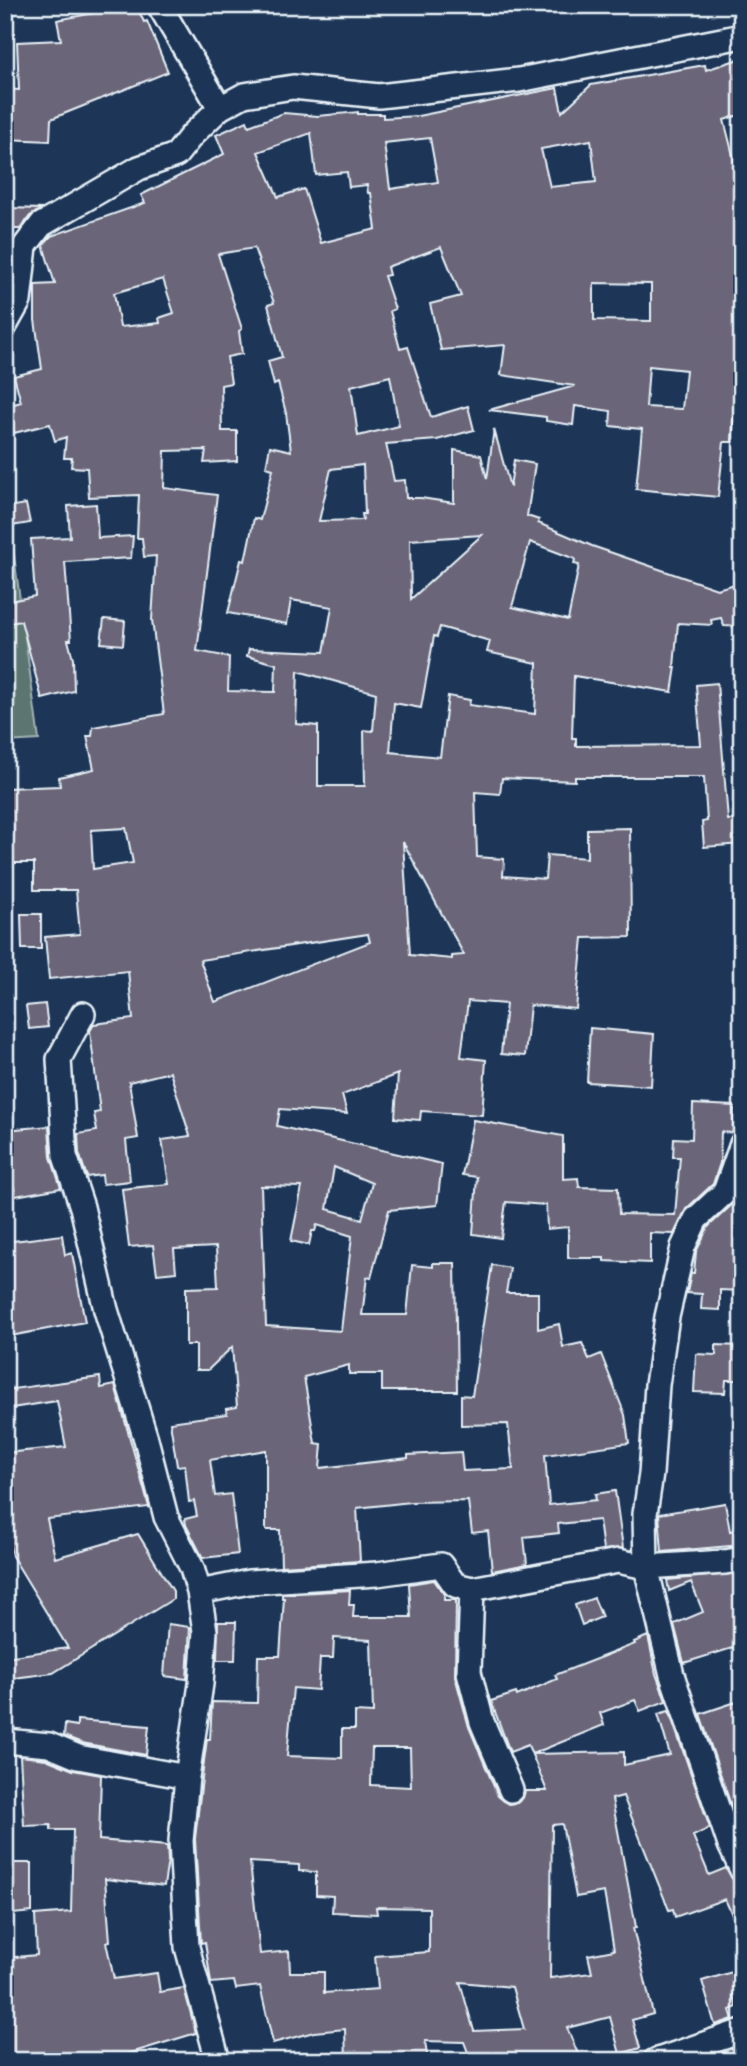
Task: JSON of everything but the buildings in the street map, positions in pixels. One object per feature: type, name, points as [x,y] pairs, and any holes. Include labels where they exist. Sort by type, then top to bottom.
[{"type":"street","points":[[159,5],[220,108]]},
{"type":"street","points":[[5,326],[19,300],[25,246],[41,225],[139,169],[176,155],[220,108],[244,95],[293,87],[379,96],[519,80],[742,36]]},
{"type":"street","points":[[83,1014],[60,1059],[65,1156],[82,1207],[106,1310],[146,1439],[166,1517],[192,1568],[205,1631],[181,1841],[187,1947],[218,2061]]},
{"type":"street","points":[[742,1144],[725,1192],[696,1219],[683,1247],[667,1317],[657,1385],[651,1474],[645,1514],[646,1567],[672,1675],[736,1843],[742,1870]]},
{"type":"street","points":[[198,1592],[248,1582],[377,1574],[441,1565],[455,1585],[472,1589],[618,1561],[646,1567],[742,1559]]},
{"type":"street","points":[[472,1589],[469,1672],[482,1722],[511,1790]]},
{"type":"street","points":[[5,1741],[49,1745],[78,1757],[187,1777]]},
{"type":"street","points":[[655,2061],[742,2031]]},
{"type":"green space","points":[[5,489],[39,740],[5,742]]}]
